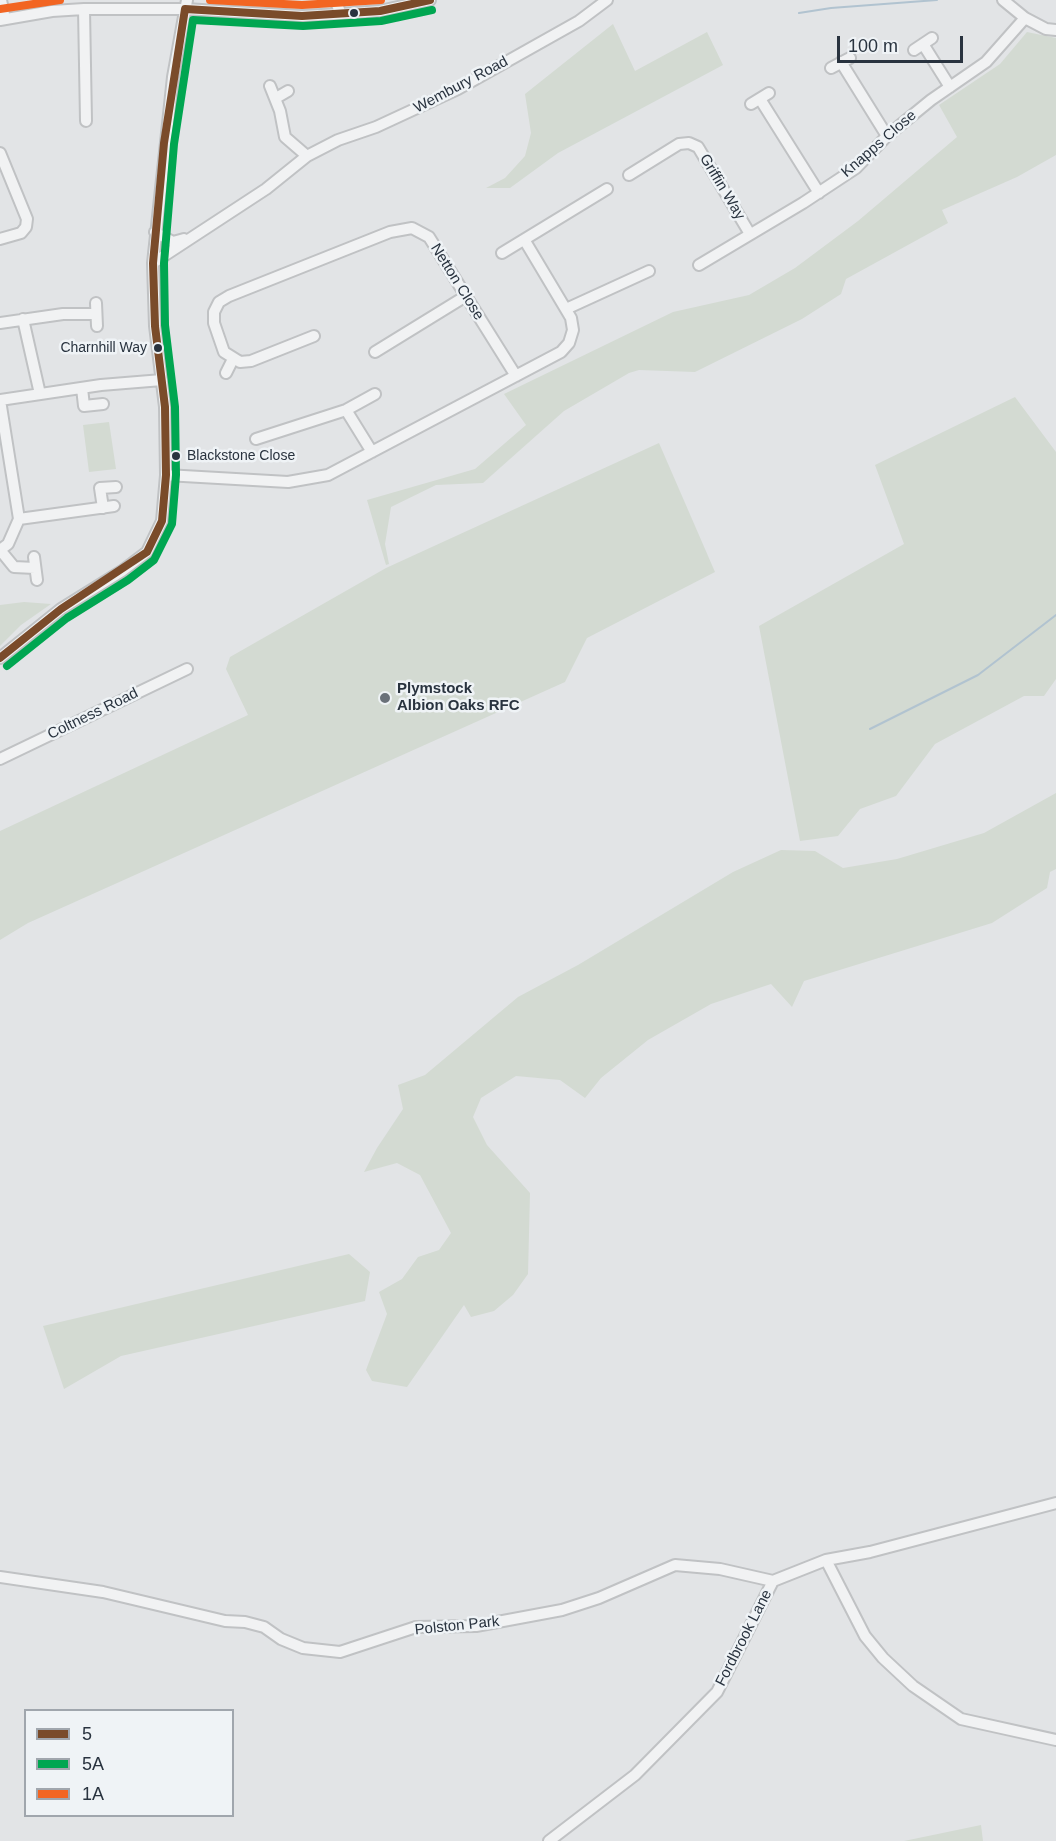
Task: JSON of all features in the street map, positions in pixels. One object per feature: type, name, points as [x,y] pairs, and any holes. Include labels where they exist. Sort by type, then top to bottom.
[{"type":"street","points":[[1,0],[2,19],[84,9],[186,4],[302,16],[340,14],[430,0]]},
{"type":"street","points":[[334,0],[340,14]]},
{"type":"street","name":"Wembury Road","points":[[153,262],[266,189],[307,156],[338,140],[375,127],[458,89],[579,21],[608,0]]},
{"type":"street","points":[[1003,0],[1025,18],[1046,29],[1056,30]]},
{"type":"street","points":[[0,658],[61,609],[122,571],[147,552],[162,521],[166,475],[162,380],[155,326],[153,262],[173,77],[186,4]]},
{"type":"street","points":[[84,9],[87,121]]},
{"type":"street","name":"Knapps Close","points":[[699,266],[717,250],[750,234],[856,168],[887,136],[986,62],[1025,18]]},
{"type":"street","points":[[923,44],[950,87]]},
{"type":"street","points":[[840,62],[887,136]]},
{"type":"street","points":[[270,86],[276,98],[285,136],[307,156]]},
{"type":"street","points":[[276,98],[288,92]]},
{"type":"street","points":[[760,99],[819,193]]},
{"type":"street","points":[[74,109],[86,108]]},
{"type":"street","name":"Griffin Way","points":[[629,175],[679,144],[689,143],[698,147],[750,234]]},
{"type":"street","points":[[0,153],[27,219],[26,227],[21,233],[0,239]]},
{"type":"street","points":[[658,157],[665,166]]},
{"type":"street","points":[[502,253],[525,241],[581,199],[607,189]]},
{"type":"street","name":"Netton Close","points":[[233,359],[224,352],[214,323],[214,312],[219,302],[343,256],[402,229],[421,231],[429,237],[516,376]]},
{"type":"street","points":[[155,232],[173,242],[188,238]]},
{"type":"street","points":[[166,475],[261,482],[311,480],[328,475],[561,352],[569,343],[573,330],[566,309],[525,241]]},
{"type":"street","points":[[566,309],[635,271],[649,271]]},
{"type":"street","points":[[375,352],[384,340],[466,296]]},
{"type":"street","points":[[0,322],[63,314],[97,315]]},
{"type":"street","points":[[23,319],[40,394]]},
{"type":"street","points":[[226,373],[233,359],[240,362],[252,361],[300,336],[314,336]]},
{"type":"street","points":[[37,580],[34,563],[14,567],[0,550],[8,544],[19,519],[0,400],[82,388],[162,380]]},
{"type":"street","points":[[82,388],[84,406],[103,404]]},
{"type":"street","points":[[256,439],[293,433],[346,410],[375,394]]},
{"type":"street","points":[[346,410],[372,452]]},
{"type":"street","points":[[19,519],[109,507],[100,489],[116,486]]},
{"type":"street","name":"Coltness Road","points":[[0,759],[187,669]]},
{"type":"street","name":"Fordbrook Lane","points":[[549,1841],[635,1775],[717,1692],[773,1581],[826,1560],[881,1549],[1056,1503]]},
{"type":"street","points":[[826,1560],[865,1636],[883,1658],[913,1686],[961,1719],[1056,1740]]},
{"type":"street","name":"Polston Park","points":[[0,1577],[103,1592],[225,1621],[245,1622],[264,1627],[281,1639],[303,1648],[340,1652],[417,1628],[476,1626],[562,1610],[599,1598],[675,1565],[720,1569],[773,1581]]},
{"type":"shaded area","points":[[613,24],[635,71],[707,32],[723,65],[558,153],[510,188],[486,188],[505,178],[525,156],[531,133],[525,94]]},
{"type":"shaded area","points":[[1027,32],[1056,38],[1056,155],[1017,177],[942,210],[948,223],[846,279],[841,294],[802,319],[695,372],[639,370],[629,373],[564,411],[483,483],[436,485],[391,507],[385,544],[389,564],[386,565],[367,500],[475,469],[526,425],[504,394],[673,312],[749,295],[795,268],[858,221],[957,137],[939,105],[1000,64]]},
{"type":"shaded area","points":[[1015,397],[1056,452],[1056,679],[1044,696],[1024,696],[935,744],[896,796],[860,809],[838,836],[800,841],[759,626],[904,544],[875,465]]},
{"type":"shaded area","points":[[109,422],[116,469],[89,472],[83,425]]},
{"type":"shaded area","name":"Plymstock Albion Oaks RFC","points":[[659,443],[715,572],[587,638],[565,682],[28,923],[0,940],[0,831],[248,715],[226,669],[230,657],[386,568]]},
{"type":"shaded area","points":[[24,602],[51,604],[21,625],[0,646],[0,605]]},
{"type":"shaded area","points":[[1056,793],[1056,869],[1050,872],[1047,888],[992,923],[804,981],[792,1007],[771,984],[711,1004],[648,1040],[601,1078],[585,1098],[560,1080],[516,1076],[481,1098],[473,1117],[487,1145],[530,1193],[528,1274],[513,1295],[494,1311],[471,1317],[464,1305],[407,1387],[372,1381],[366,1370],[387,1314],[379,1292],[402,1279],[418,1257],[439,1250],[451,1233],[420,1175],[397,1163],[364,1172],[403,1109],[398,1085],[425,1075],[518,997],[578,965],[733,872],[781,850],[815,851],[843,868],[897,859],[984,833]]},
{"type":"shaded area","points":[[349,1254],[370,1272],[365,1301],[121,1356],[64,1389],[43,1326]]},
{"type":"shaded area","points":[[981,1825],[983,1841],[904,1841]]},
{"type":"waterway","points":[[799,13],[831,8],[937,0]]},
{"type":"waterway","points":[[870,729],[978,675],[1056,615]]},
{"type":"transit line","name":"1A","points":[[0,9],[60,0]]},
{"type":"transit line","name":"1A","points":[[210,0],[302,5],[381,0]]},
{"type":"transit line","name":"5","points":[[0,658],[61,609],[147,552],[162,521],[166,475],[165,407],[155,326],[153,263],[164,143],[185,9],[302,16],[380,11],[430,0]]},
{"type":"transit line","name":"5A","points":[[7,666],[67,618],[128,580],[154,560],[172,524],[176,475],[175,407],[165,325],[164,263],[174,144],[193,20],[303,26],[381,21],[432,10]]},
{"type":"place","name":"Charnhill Way","points":[[158,348]]},
{"type":"place","name":"Blackstone Close","points":[[176,456]]},
{"type":"place","name":"Plymstock Albion Oaks RFC","points":[[385,698]]}]
